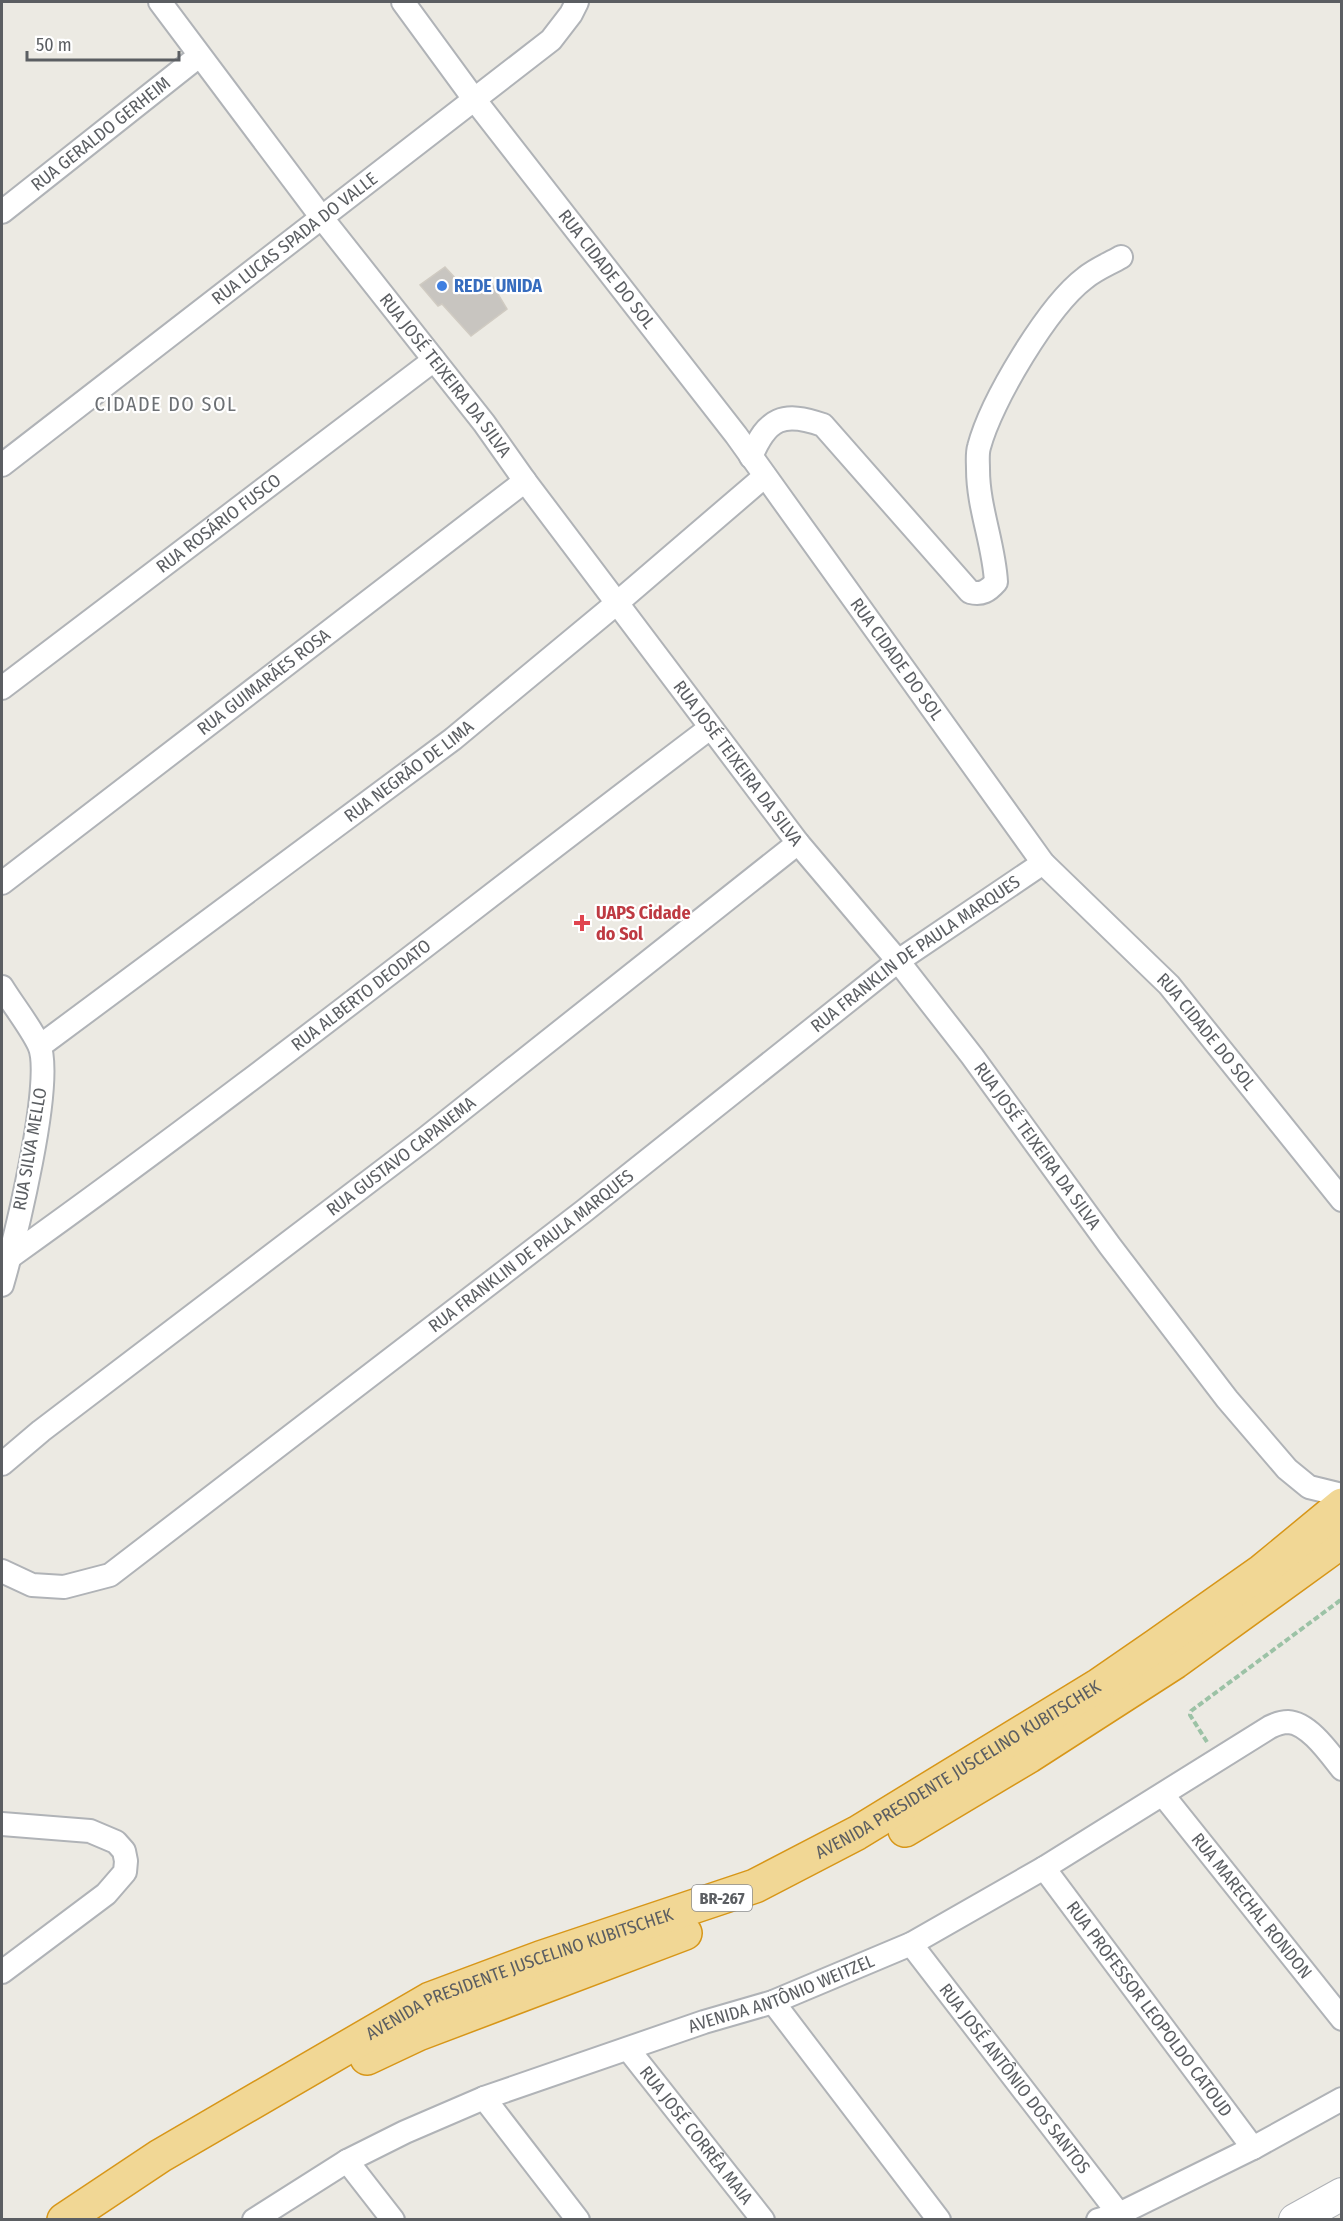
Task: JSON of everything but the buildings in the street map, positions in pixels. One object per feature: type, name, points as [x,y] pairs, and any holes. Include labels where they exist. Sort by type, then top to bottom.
[{"type":"highway","name":"AVENIDA PRESIDENTE JUSCELINO KUBITSCHEK","points":[[64,2220],[160,2156],[430,2000],[540,1958],[755,1886],[857,1833],[1099,1685],[1262,1571],[1341,1505]]},
{"type":"highway","name":"AVENIDA PRESIDENTE JUSCELINO KUBITSCHEK","points":[[102,2220],[312,2085],[418,2034],[519,1994],[770,1902],[828,1873],[957,1800],[1118,1700],[1175,1662],[1341,1540]]},
{"type":"main road","points":[[1295,2220],[1341,2194]]},
{"type":"street","name":"RUA JOSÉ TEIXEIRA DA SILVA","points":[[160,2],[322,218],[484,423],[525,481],[798,843],[898,961],[972,1056],[1110,1246],[1227,1399],[1287,1469],[1309,1487],[1341,1495]]},
{"type":"street","points":[[403,2],[474,99]]},
{"type":"street","name":"RUA LUCAS SPADA DO VALLE","points":[[2,465],[551,40],[571,14],[577,2]]},
{"type":"street","name":"RUA GERALDO GERHEIM","points":[[2,212],[199,56]]},
{"type":"street","name":"RUA CIDADE DO SOL","points":[[474,99],[751,457],[1043,863],[1169,984],[1341,1200]]},
{"type":"street","points":[[751,457],[759,438],[771,424],[783,419],[804,418],[823,425],[970,592],[979,594],[989,590],[996,582],[995,560],[978,492],[978,449],[988,422],[1013,371],[1061,302],[1085,278],[1121,257]]},
{"type":"street","name":"RUA ROSÁRIO FUSCO","points":[[2,688],[434,360]]},
{"type":"street","name":"RUA NEGRÃO DE LIMA","points":[[40,1046],[453,739],[618,603],[765,476]]},
{"type":"street","name":"RUA GUIMARÃES ROSA","points":[[2,883],[525,481]]},
{"type":"street","name":"RUA ALBERTO DEODATO","points":[[10,1257],[331,1019],[537,858],[710,728]]},
{"type":"street","name":"RUA GUSTAVO CAPANEMA","points":[[2,1463],[40,1431],[426,1138],[798,843]]},
{"type":"street","name":"RUA FRANKLIN DE PAULA MARQUES","points":[[2,1571],[32,1585],[64,1587],[110,1575],[584,1211],[898,961],[1043,863]]},
{"type":"street","name":"RUA SILVA MELLO","points":[[2,987],[40,1046],[43,1069],[38,1123],[2,1285]]},
{"type":"street","name":"AVENIDA ANTÔNIO WEITZEL","points":[[254,2220],[347,2161],[405,2132],[484,2098],[704,2022],[773,2002],[911,1944],[1044,1868],[1270,1727],[1287,1722],[1298,1724],[1328,1751],[1341,1769]]},
{"type":"street","name":"RUA MARECHAL RONDON","points":[[1163,1795],[1341,2019]]},
{"type":"street","points":[[2,1824],[90,1831],[116,1842],[124,1851],[126,1861],[125,1872],[106,1894],[2,1972]]},
{"type":"street","name":"RUA PROFESSOR LEOPOLDO CATOUD","points":[[1044,1868],[1253,2148]]},
{"type":"street","name":"RUA JOSÉ ANTÔNIO DOS SANTOS","points":[[911,1944],[1109,2217]]},
{"type":"street","points":[[773,2002],[939,2220]]},
{"type":"street","name":"RUA JOSÉ CORRÊA MAIA","points":[[628,2049],[763,2220]]},
{"type":"street","points":[[484,2098],[578,2220]]},
{"type":"street","points":[[1109,2217],[1253,2148],[1341,2099]]},
{"type":"street","points":[[347,2161],[393,2220]]},
{"type":"path","points":[[1219,1760],[1190,1715],[1191,1711],[1341,1599]]},
{"type":"place","name":"REDE UNIDA","points":[[442,286]]},
{"type":"place","name":"UAPS Cidade do Sol","points":[[582,923]]},
{"type":"district","name":"CIDADE DO SOL","points":[[166,404]]}]
